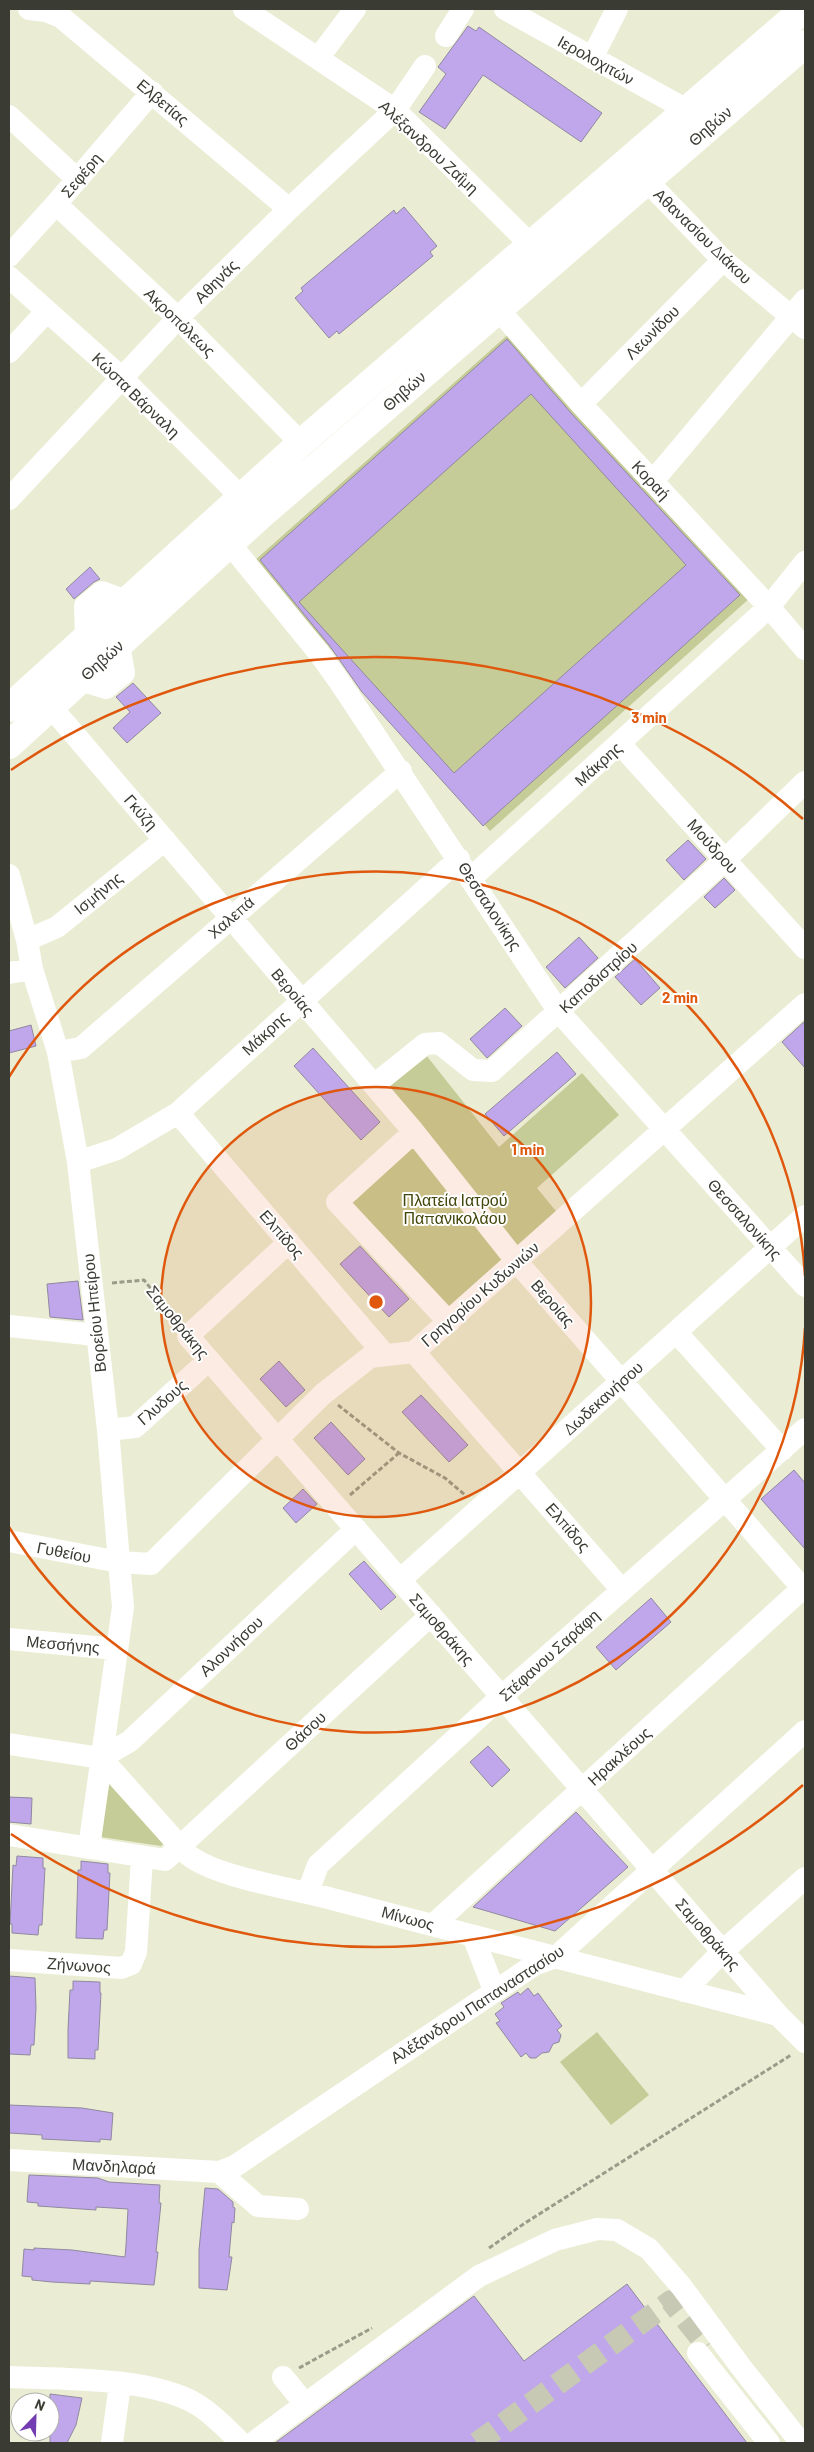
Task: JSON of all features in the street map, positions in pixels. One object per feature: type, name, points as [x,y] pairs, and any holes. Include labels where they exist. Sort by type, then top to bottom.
[{"type":"main road","name":"Θηβών","points":[[9,708],[301,443],[687,110],[799,10]]},
{"type":"main road","name":"Θηβών","points":[[9,745],[260,516],[805,44]]},
{"type":"street","name":"Ελβετίας","points":[[29,9],[52,12],[61,17],[289,209]]},
{"type":"street","name":"Αλέξανδρου Ζαΐμη","points":[[244,9],[319,57],[395,110],[531,245]]},
{"type":"street","points":[[319,57],[355,9]]},
{"type":"street","points":[[446,36],[463,9]]},
{"type":"street","name":"Ιερολοχιτών","points":[[505,9],[687,110]]},
{"type":"street","points":[[592,58],[617,9]]},
{"type":"street","name":"Αθηνάς","points":[[9,499],[178,318],[289,209],[395,110],[425,66]]},
{"type":"street","name":"Σεφέρη","points":[[9,256],[152,92]]},
{"type":"street","points":[[9,116],[77,179]]},
{"type":"street","name":"Αθανασίου Διάκου","points":[[647,181],[723,260],[798,323]]},
{"type":"street","name":"Ακροπόλεως","points":[[56,204],[178,318],[301,443]]},
{"type":"street","name":"Λεωνίδου","points":[[581,404],[723,260]]},
{"type":"street","name":"Κώστα Βάρναλη","points":[[9,277],[122,378],[260,516]]},
{"type":"street","points":[[653,481],[798,323],[805,300]]},
{"type":"street","name":"Κοραή","points":[[498,309],[581,404],[769,607],[805,649]]},
{"type":"street","points":[[9,352],[46,312]]},
{"type":"street","points":[[230,544],[241,497]]},
{"type":"street","name":"Θεσσαλονίκης","points":[[230,544],[320,653],[459,859],[559,1012],[805,1286]]},
{"type":"street","name":"Μάκρης","points":[[471,878],[769,607],[805,562]]},
{"type":"street","name":"Γκύζη","points":[[51,707],[231,917]]},
{"type":"street","name":"Μούδρου","points":[[620,744],[805,948]]},
{"type":"street","name":"Χαλεπά","points":[[58,1052],[82,1048],[231,917],[401,772]]},
{"type":"street","name":"Καποδιστρίου","points":[[374,1085],[425,1044],[439,1043],[473,1070],[492,1071],[725,860],[805,782]]},
{"type":"street","name":"Ισμήνης","points":[[27,940],[57,926],[165,840]]},
{"type":"street","name":"Μάκρης","points":[[78,1162],[117,1149],[178,1113],[300,1000],[459,859]]},
{"type":"street","name":"Βορείου Ηπείρου","points":[[9,875],[27,940],[32,969],[58,1052],[78,1162],[108,1430],[123,1607],[89,1848]]},
{"type":"street","name":"Βεροίας","points":[[231,917],[414,1132],[517,1262],[804,1588]]},
{"type":"street","points":[[9,973],[32,969]]},
{"type":"street","name":"Γρηγορίου Κυδωνιών","points":[[119,1562],[151,1564],[323,1394],[370,1357],[414,1352],[666,1130],[805,1004]]},
{"type":"street","name":"Ελπίδος","points":[[178,1113],[385,1355]]},
{"type":"street","points":[[414,1132],[338,1202],[449,1322]]},
{"type":"street","name":"Δωδεκανήσου","points":[[400,1580],[805,1216]]},
{"type":"street","points":[[188,1336],[289,1242]]},
{"type":"street","points":[[9,1326],[96,1335]]},
{"type":"street","points":[[676,1332],[782,1450]]},
{"type":"street","name":"Σαμοθράκης","points":[[188,1336],[778,2016]]},
{"type":"street","name":"Ελπίδος","points":[[414,1352],[622,1590]]},
{"type":"street","name":"Γλυδους","points":[[108,1430],[135,1427],[209,1360]]},
{"type":"street","name":"Στέφανου Σαράφη","points":[[308,1892],[318,1865],[501,1697],[805,1429]]},
{"type":"street","name":"Αλοννήσου","points":[[101,1758],[130,1741],[356,1529]]},
{"type":"street","name":"Γυθείου","points":[[9,1541],[119,1562]]},
{"type":"street","name":"Ηρακλέους","points":[[433,1925],[804,1588]]},
{"type":"street","name":"Θάσου","points":[[179,1846],[431,1615]]},
{"type":"street","name":"Μεσσήνης","points":[[9,1639],[116,1649]]},
{"type":"street","name":"Αλέξανδρου Παπαναστασίου","points":[[220,2172],[235,2166],[494,1990],[534,1965],[556,1957],[805,1731]]},
{"type":"street","points":[[9,1744],[101,1758],[179,1846],[165,1860],[142,1858],[9,1835]]},
{"type":"street","name":"Μίνωος","points":[[179,1846],[194,1860],[212,1869],[308,1892],[778,2016],[801,2038]]},
{"type":"street","name":"Ζήνωνος","points":[[9,1960],[121,1968],[131,1964],[136,1952],[142,1858]]},
{"type":"street","points":[[684,1991],[723,1952],[805,1878]]},
{"type":"street","points":[[474,1936],[494,1990]]},
{"type":"street","name":"Μανδηλαρά","points":[[9,2160],[220,2172]]},
{"type":"street","points":[[220,2172],[258,2206],[298,2209]]},
{"type":"street","points":[[253,2443],[480,2276],[555,2240],[597,2229],[616,2230],[649,2248],[801,2443]]},
{"type":"street","points":[[769,2443],[703,2350],[784,2443]]},
{"type":"street","points":[[9,2377],[161,2388],[197,2404],[221,2422],[240,2443]]},
{"type":"street","points":[[283,2377],[305,2404]]},
{"type":"street","points":[[112,2443],[120,2384]]},
{"type":"path","name":"Σαμοθράκης","points":[[91,1285],[144,1280],[188,1336]]},
{"type":"path","points":[[323,1394],[399,1453],[445,1478],[481,1508]]},
{"type":"path","points":[[337,1507],[399,1453]]},
{"type":"path","points":[[486,2250],[801,2038]]},
{"type":"path","points":[[283,2377],[380,2324]]},
{"type":"green space","points":[[521,323],[760,589],[490,831],[254,561]]},
{"type":"green space","name":"Πλατεία Ιατρού Παπανικολάου","points":[[426,1055],[499,1147],[582,1073],[619,1115],[537,1188],[560,1216],[449,1313],[351,1204],[425,1136],[385,1089]]},
{"type":"green space","points":[[109,1784],[163,1844],[161,1846],[101,1837]]},
{"type":"green space","points":[[597,2032],[649,2095],[611,2125],[560,2062]]},
{"type":"building","points":[[468,26],[476,31],[479,27],[602,113],[581,142],[483,75],[445,129],[419,112],[446,74],[438,67]]},
{"type":"building","points":[[404,207],[437,246],[430,252],[433,256],[339,334],[337,331],[329,338],[295,298],[303,291],[301,288],[394,210],[396,214]]},
{"type":"building","points":[[507,339],[571,413],[740,595],[483,826],[362,692],[329,645],[260,560]],"holes":[[[531,394],[686,565],[454,773],[299,602]]]},
{"type":"building","points":[[90,567],[100,579],[74,599],[66,589]]},
{"type":"building","points":[[133,683],[161,713],[127,743],[113,728],[130,712],[116,697]]},
{"type":"building","points":[[688,840],[706,859],[684,880],[666,860]]},
{"type":"building","points":[[724,878],[735,890],[715,908],[704,897]]},
{"type":"building","points":[[579,937],[598,958],[565,988],[546,967]]},
{"type":"building","points":[[635,959],[660,988],[641,1005],[615,977]]},
{"type":"building","points":[[505,1008],[522,1026],[487,1058],[470,1039]]},
{"type":"building","points":[[805,1021],[805,1068],[782,1042]]},
{"type":"building","points":[[31,1025],[36,1046],[9,1053],[9,1031]]},
{"type":"building","points":[[313,1048],[380,1122],[361,1140],[294,1066]]},
{"type":"building","points":[[557,1052],[576,1074],[504,1136],[485,1114]]},
{"type":"building","points":[[360,1246],[409,1299],[389,1317],[340,1264]]},
{"type":"building","points":[[78,1281],[83,1320],[50,1317],[47,1284]]},
{"type":"building","points":[[279,1361],[305,1390],[286,1407],[260,1379]]},
{"type":"building","points":[[421,1395],[468,1445],[449,1462],[402,1412]]},
{"type":"building","points":[[331,1422],[365,1459],[348,1475],[314,1438]]},
{"type":"building","points":[[794,1470],[805,1483],[805,1549],[761,1499]]},
{"type":"building","points":[[303,1489],[317,1504],[296,1523],[283,1508]]},
{"type":"building","points":[[364,1561],[396,1597],[381,1610],[349,1574]]},
{"type":"building","points":[[651,1598],[671,1622],[616,1670],[596,1647]]},
{"type":"building","points":[[488,1746],[510,1770],[492,1787],[470,1762]]},
{"type":"building","points":[[9,1797],[32,1798],[31,1824],[9,1822]]},
{"type":"building","points":[[576,1812],[628,1867],[555,1931],[473,1907]]},
{"type":"building","points":[[17,1856],[43,1858],[43,1868],[45,1868],[42,1925],[39,1925],[38,1935],[12,1933],[12,1924],[10,1924],[13,1865],[16,1866]]},
{"type":"building","points":[[81,1861],[108,1864],[108,1873],[110,1873],[107,1930],[104,1930],[103,1939],[76,1938],[78,1870],[81,1870]]},
{"type":"building","points":[[9,1976],[35,1978],[34,2045],[31,2045],[30,2055],[9,2054]]},
{"type":"building","points":[[73,1981],[100,1982],[98,2050],[95,2050],[95,2059],[68,2058],[70,1990],[73,1990]]},
{"type":"building","points":[[528,1988],[534,1996],[538,1993],[562,2026],[557,2030],[561,2035],[559,2042],[553,2044],[549,2052],[542,2053],[536,2058],[530,2058],[526,2053],[521,2057],[496,2023],[500,2021],[495,2014],[504,2007],[501,2003],[518,1992],[520,1995]]},
{"type":"building","points":[[9,2105],[82,2108],[113,2113],[111,2140],[100,2139],[100,2142],[42,2139],[42,2135],[9,2133]]},
{"type":"building","points":[[29,2175],[98,2178],[109,2182],[160,2185],[159,2203],[161,2203],[154,2285],[90,2281],[90,2284],[52,2282],[32,2280],[32,2277],[22,2276],[24,2249],[72,2250],[125,2257],[126,2245],[128,2209],[96,2207],[96,2210],[38,2206],[38,2203],[27,2202]]},
{"type":"building","points":[[205,2188],[218,2189],[233,2202],[233,2207],[235,2208],[229,2257],[232,2257],[227,2290],[199,2288],[199,2250]]},
{"type":"building","points":[[627,2284],[747,2443],[275,2443],[474,2296],[524,2361]]},
{"type":"building","points":[[60,2395],[82,2398],[76,2425],[67,2443],[50,2443],[60,2442]]},
{"type":"tunnel","points":[[477,2443],[671,2301],[707,2346]]}]
